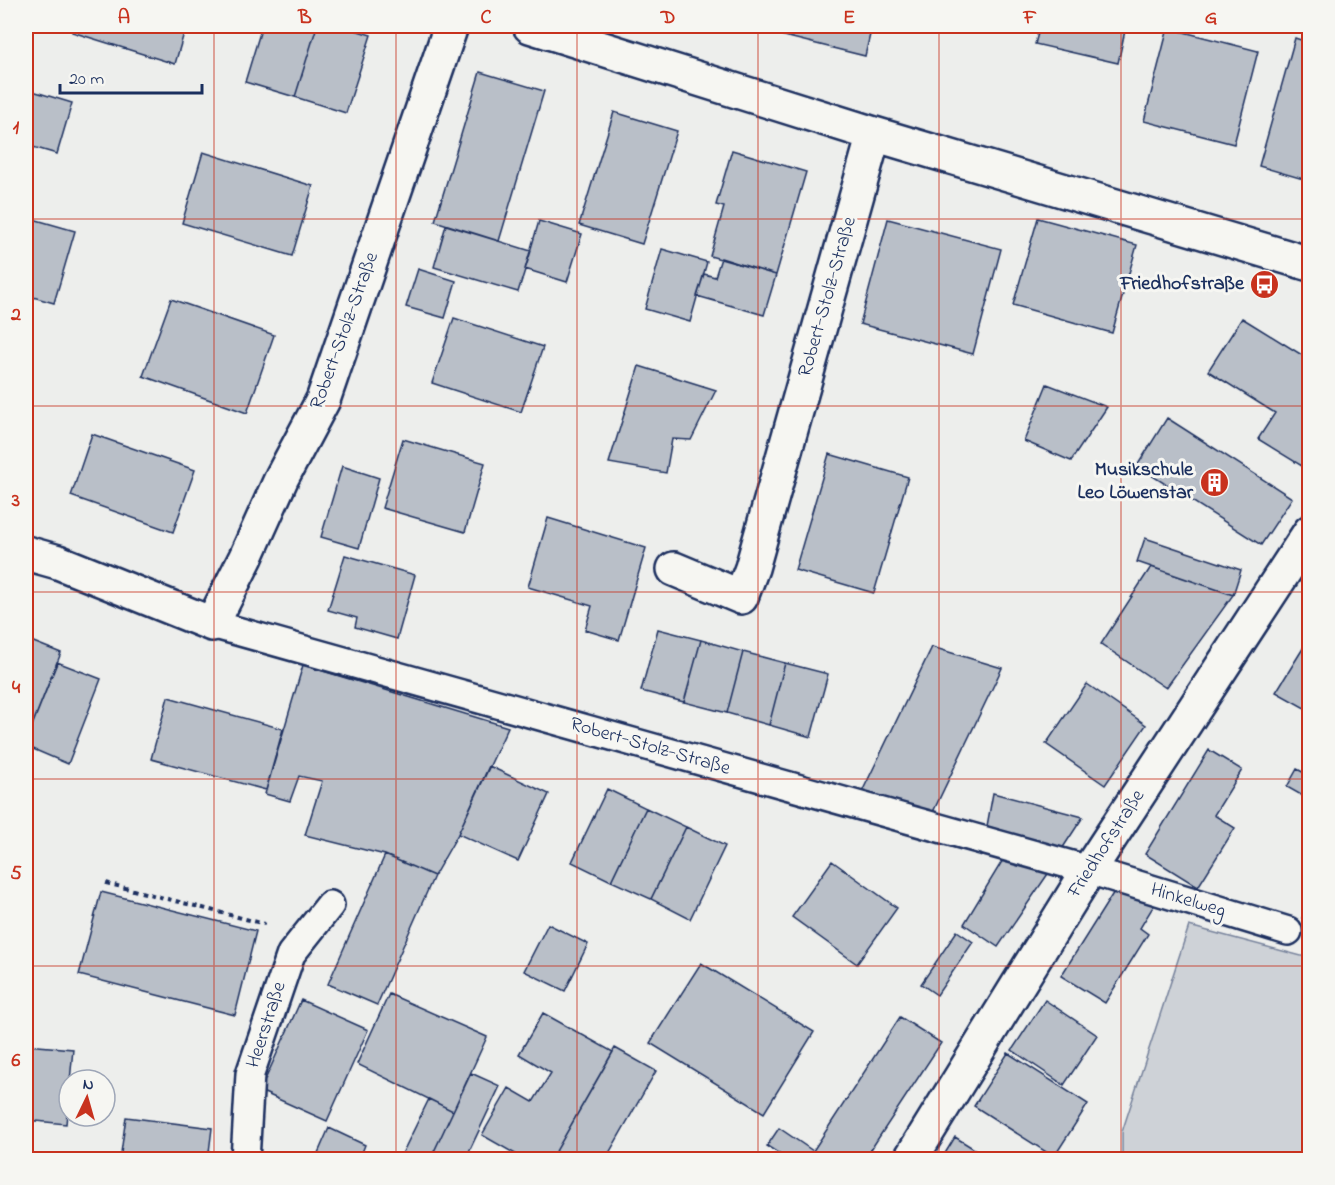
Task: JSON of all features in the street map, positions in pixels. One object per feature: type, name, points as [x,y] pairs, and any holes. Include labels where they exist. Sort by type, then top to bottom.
[{"type":"street","name":"Robert-Stolz-Straße","points":[[26,553],[58,562],[212,624],[246,557],[282,477],[323,400],[451,26]]},
{"type":"street","points":[[530,26],[874,134],[1310,264]]},
{"type":"street","name":"Robert-Stolz-Straße","points":[[674,569],[741,597],[752,568],[874,134]]},
{"type":"street","name":"Friedhofstraße","points":[[910,1160],[1089,870],[1310,532]]},
{"type":"lane","name":"Robert-Stolz-Straße","points":[[212,624],[1089,870]]},
{"type":"lane","name":"Hinkelweg","points":[[1089,870],[1288,931]]},
{"type":"lane","name":"Heerstraße","points":[[245,1160],[250,1074],[291,954],[330,905]]},
{"type":"path","points":[[106,883],[306,935]]},
{"type":"shaded area","points":[[1189,926],[1309,958],[1309,1159],[1122,1159],[1122,1132]]},
{"type":"building","points":[[74,26],[186,26],[175,64],[72,32]]},
{"type":"building","points":[[262,26],[317,26],[295,97],[245,82]]},
{"type":"building","points":[[317,26],[342,26],[371,35],[346,113],[295,97]]},
{"type":"building","points":[[778,26],[872,26],[865,56],[776,34]]},
{"type":"building","points":[[973,26],[997,26],[995,31]]},
{"type":"building","points":[[1040,26],[1126,26],[1118,63],[1035,44]]},
{"type":"building","points":[[1168,28],[1258,51],[1234,144],[1144,121]]},
{"type":"building","points":[[1295,38],[1310,43],[1310,181],[1259,166]]},
{"type":"building","points":[[480,72],[544,91],[499,241],[435,221]]},
{"type":"building","points":[[26,89],[72,103],[57,154],[26,145]]},
{"type":"building","points":[[614,112],[677,131],[642,244],[579,225]]},
{"type":"building","points":[[732,150],[806,172],[776,275],[710,256],[724,207],[716,205]]},
{"type":"building","points":[[203,152],[313,186],[292,256],[182,223]]},
{"type":"building","points":[[26,217],[75,231],[54,303],[26,295]]},
{"type":"building","points":[[1038,218],[1137,245],[1112,333],[1013,305]]},
{"type":"building","points":[[888,219],[1001,249],[973,354],[860,324]]},
{"type":"building","points":[[539,221],[582,234],[567,282],[525,269]]},
{"type":"building","points":[[446,225],[531,251],[518,292],[434,267]]},
{"type":"building","points":[[662,249],[707,262],[690,322],[645,309]]},
{"type":"building","points":[[721,258],[776,275],[764,315],[697,296],[704,274],[715,277]]},
{"type":"building","points":[[418,269],[456,281],[445,318],[406,307]]},
{"type":"building","points":[[171,299],[274,335],[247,413],[143,376]]},
{"type":"building","points":[[454,318],[543,347],[521,412],[432,383]]},
{"type":"building","points":[[1242,318],[1310,360],[1310,471],[1258,439],[1275,413],[1208,371]]},
{"type":"building","points":[[639,366],[716,390],[691,440],[672,439],[666,473],[609,463]]},
{"type":"building","points":[[1047,384],[1107,407],[1071,461],[1024,441]]},
{"type":"building","name":"Musikschule Leo Löwenstar","points":[[1167,418],[1292,498],[1261,545],[1137,466]]},
{"type":"building","points":[[92,434],[195,470],[173,532],[71,496]]},
{"type":"building","points":[[403,439],[485,463],[465,532],[382,508]]},
{"type":"building","points":[[829,454],[908,477],[874,593],[795,570]]},
{"type":"building","points":[[342,466],[379,478],[359,548],[321,537]]},
{"type":"building","points":[[548,518],[646,548],[619,640],[585,630],[592,606],[528,587]]},
{"type":"building","points":[[1145,538],[1241,570],[1233,595],[1137,562]]},
{"type":"building","points":[[345,555],[415,575],[397,639],[355,627],[357,618],[328,610]]},
{"type":"building","points":[[1151,567],[1233,595],[1166,688],[1101,644]]},
{"type":"building","points":[[658,629],[701,640],[684,702],[641,691]]},
{"type":"building","points":[[1310,637],[1310,711],[1276,692]]},
{"type":"building","points":[[26,639],[61,653],[28,736],[26,735]]},
{"type":"building","points":[[701,640],[743,652],[727,713],[684,702]]},
{"type":"building","points":[[932,647],[1002,668],[932,814],[862,792]]},
{"type":"building","points":[[743,652],[785,663],[769,725],[727,713]]},
{"type":"building","points":[[57,662],[101,679],[68,764],[26,746]]},
{"type":"building","points":[[785,663],[828,674],[811,737],[769,725]]},
{"type":"building","points":[[303,665],[508,727],[458,834],[434,876],[385,855],[305,835],[322,781],[299,776],[290,801],[265,794]]},
{"type":"building","points":[[1087,684],[1146,725],[1105,785],[1046,744]]},
{"type":"building","points":[[168,697],[283,729],[266,790],[151,759]]},
{"type":"building","points":[[1209,750],[1242,770],[1214,815],[1235,828],[1198,887],[1145,854]]},
{"type":"building","points":[[489,766],[549,794],[518,861],[458,834]]},
{"type":"building","points":[[1297,769],[1310,776],[1310,800],[1287,787]]},
{"type":"building","points":[[607,789],[646,808],[611,881],[572,862]]},
{"type":"building","points":[[993,793],[1083,817],[1062,849],[987,826]]},
{"type":"building","points":[[646,808],[686,827],[651,899],[611,881]]},
{"type":"building","points":[[686,827],[725,846],[690,919],[651,899]]},
{"type":"building","points":[[385,855],[434,876],[377,1005],[328,984]]},
{"type":"building","points":[[1004,858],[1052,868],[998,947],[964,924]]},
{"type":"building","points":[[832,861],[897,908],[857,964],[792,917]]},
{"type":"building","points":[[1117,887],[1156,902],[1140,928],[1148,934],[1105,1003],[1061,976]]},
{"type":"building","points":[[101,892],[256,931],[235,1015],[79,975]]},
{"type":"building","points":[[1310,905],[1310,922],[1302,918]]},
{"type":"building","points":[[548,924],[588,944],[565,991],[524,971]]},
{"type":"building","points":[[957,931],[973,942],[937,995],[921,984]]},
{"type":"building","points":[[701,963],[814,1032],[764,1113],[650,1043]]},
{"type":"building","points":[[389,994],[487,1037],[453,1111],[357,1064]]},
{"type":"building","points":[[301,1000],[368,1030],[327,1121],[260,1091]]},
{"type":"building","points":[[1045,1000],[1097,1035],[1064,1085],[1012,1050]]},
{"type":"building","points":[[543,1013],[613,1052],[551,1160],[526,1160],[482,1135],[509,1088],[533,1102],[551,1073],[519,1054]]},
{"type":"building","points":[[900,1017],[941,1043],[864,1160],[789,1160],[767,1146],[779,1128],[813,1151]]},
{"type":"building","points":[[26,1045],[73,1049],[71,1068],[57,1068],[57,1123],[26,1120]]},
{"type":"building","points":[[615,1048],[656,1071],[605,1160],[551,1160]]},
{"type":"building","points":[[1008,1053],[1088,1104],[1054,1157],[974,1106]]},
{"type":"building","points":[[471,1073],[500,1086],[465,1160],[430,1160]]},
{"type":"building","points":[[429,1099],[453,1111],[430,1160],[399,1160]]},
{"type":"building","points":[[126,1117],[212,1128],[208,1160],[120,1160]]},
{"type":"building","points":[[329,1128],[365,1145],[359,1160],[315,1160]]},
{"type":"building","points":[[955,1137],[992,1160],[941,1160]]},
{"type":"place","name":"Friedhofstraße","points":[[1265,284]]},
{"type":"place","name":"Musikschule Leo Löwenstar","points":[[1214,482]]}]
